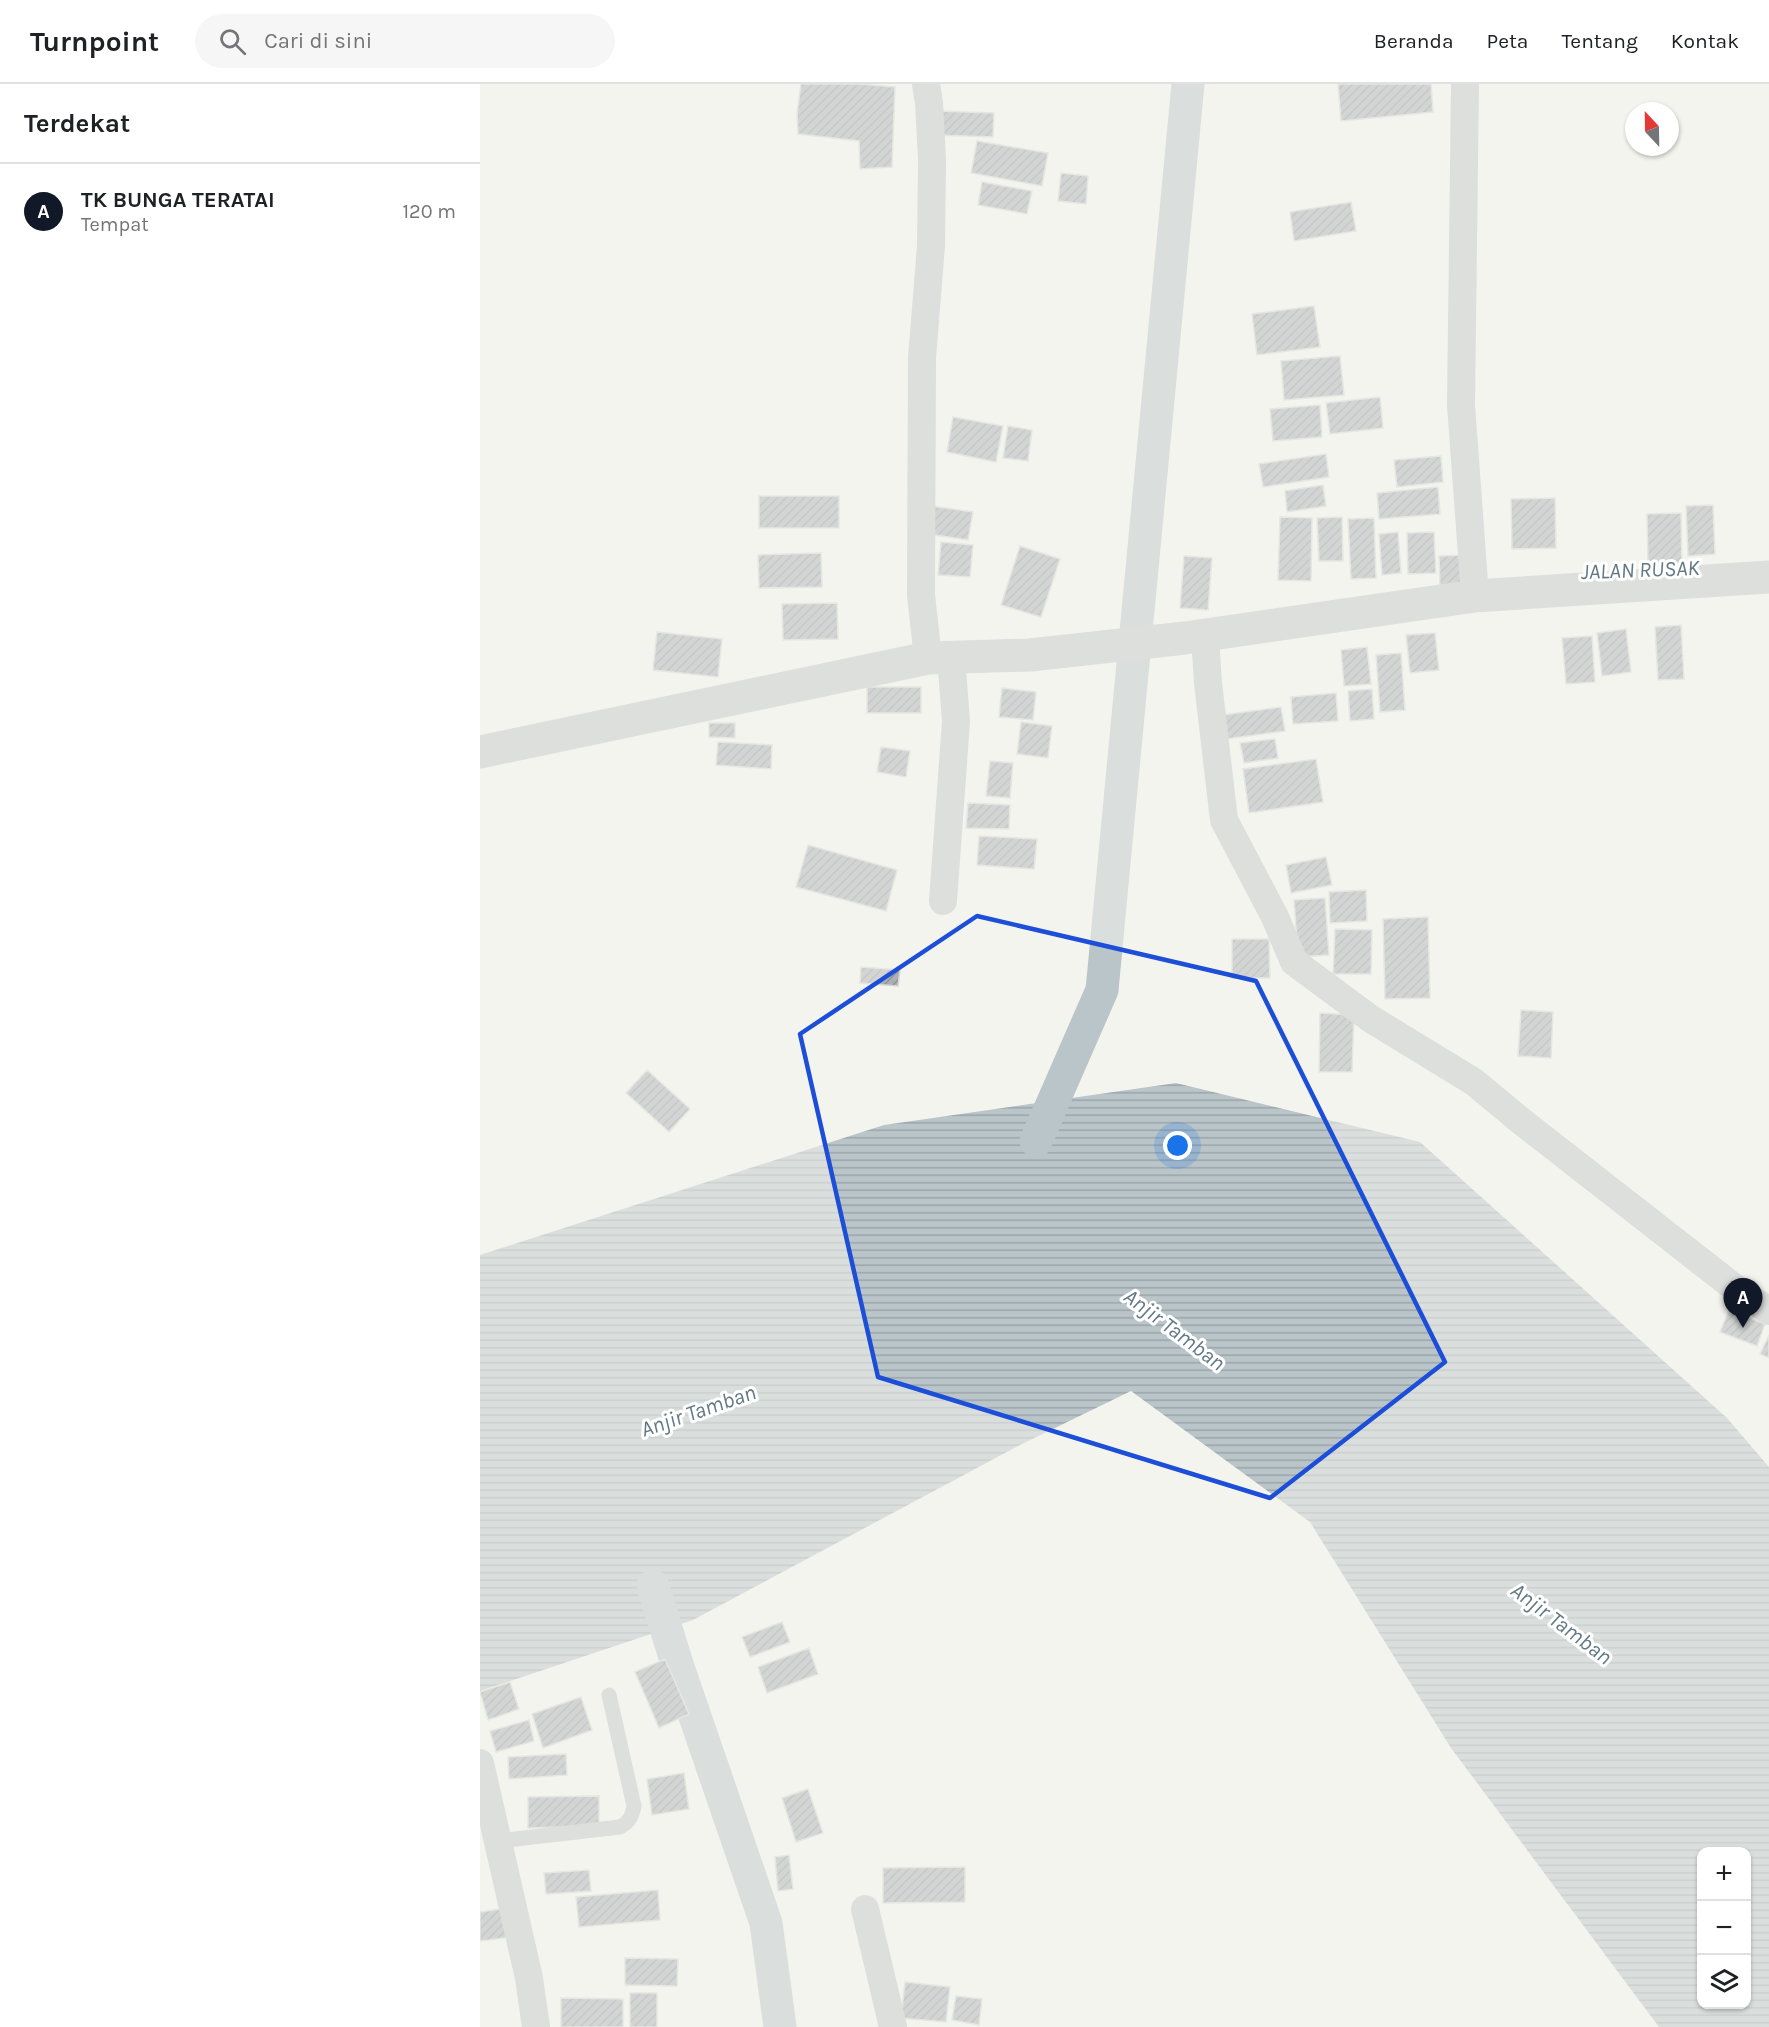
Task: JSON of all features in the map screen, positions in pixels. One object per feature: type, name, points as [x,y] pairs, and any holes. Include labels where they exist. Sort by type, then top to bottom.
[{"type":"street","points":[[926,84],[932,160],[931,246],[922,358],[921,595],[956,721],[943,901]]},
{"type":"street","points":[[1465,84],[1461,405],[1475,596]]},
{"type":"street","points":[[480,752],[939,657],[1030,655],[1195,637],[1475,596],[1769,577]]},
{"type":"street","points":[[1195,637],[1208,683],[1224,820],[1275,917],[1294,962],[1371,1019],[1474,1082],[1726,1281],[1769,1311]]},
{"type":"street","points":[[480,1763],[530,1978],[536,2027]]},
{"type":"street","points":[[865,1909],[893,2027]]},
{"type":"lane","points":[[498,1841],[620,1827],[627,1823],[632,1816],[633,1806],[609,1695]]},
{"type":"highlighted area","points":[[977,916],[1256,981],[1445,1362],[1270,1498],[878,1377],[800,1034]]},
{"type":"water","name":"Anjir Tamban","points":[[1176,1083],[1420,1142],[1727,1418],[1769,1467],[1769,2027],[1659,2027],[1451,1748],[1310,1522],[1131,1391],[1020,1445],[693,1620],[480,1691],[480,1255],[884,1125]]},
{"type":"building","points":[[801,84],[860,84],[895,87],[892,167],[860,169],[859,141],[798,134],[797,114]]},
{"type":"building","points":[[1338,84],[1431,84],[1433,112],[1341,121]]},
{"type":"building","points":[[937,111],[994,113],[993,137],[936,135]]},
{"type":"building","points":[[977,141],[1048,153],[1042,186],[971,173]]},
{"type":"building","points":[[1061,173],[1088,176],[1086,204],[1058,201]]},
{"type":"building","points":[[982,182],[1032,191],[1027,214],[978,205]]},
{"type":"building","points":[[1351,202],[1356,231],[1294,241],[1290,212]]},
{"type":"building","points":[[1314,306],[1320,347],[1257,355],[1252,314]]},
{"type":"building","points":[[1340,356],[1344,395],[1284,400],[1281,361]]},
{"type":"building","points":[[1380,397],[1383,428],[1330,434],[1326,403]]},
{"type":"building","points":[[1320,405],[1322,437],[1273,441],[1270,409]]},
{"type":"building","points":[[953,417],[1003,426],[996,462],[947,452]]},
{"type":"building","points":[[1008,426],[1032,430],[1028,461],[1003,458]]},
{"type":"building","points":[[1326,454],[1329,477],[1263,487],[1259,464]]},
{"type":"building","points":[[1441,456],[1443,482],[1397,487],[1394,460]]},
{"type":"building","points":[[1323,485],[1326,506],[1287,512],[1285,491]]},
{"type":"building","points":[[1438,487],[1440,514],[1379,519],[1377,493]]},
{"type":"building","points":[[759,496],[839,496],[839,528],[759,528]]},
{"type":"building","points":[[1555,498],[1556,548],[1512,549],[1511,499]]},
{"type":"building","points":[[1713,505],[1715,554],[1688,556],[1686,506]]},
{"type":"building","points":[[932,506],[973,512],[968,540],[928,534]]},
{"type":"building","points":[[1681,513],[1682,567],[1648,568],[1647,514]]},
{"type":"building","points":[[1280,517],[1312,518],[1311,581],[1278,580]]},
{"type":"building","points":[[1342,517],[1343,561],[1319,561],[1317,518]]},
{"type":"building","points":[[1374,518],[1376,578],[1351,579],[1348,519]]},
{"type":"building","points":[[1398,532],[1401,573],[1382,575],[1379,534]]},
{"type":"building","points":[[1434,532],[1436,573],[1408,574],[1407,533]]},
{"type":"building","points":[[941,542],[973,545],[970,577],[938,575]]},
{"type":"building","points":[[1020,546],[1060,559],[1041,617],[1001,605]]},
{"type":"building","points":[[821,553],[822,587],[759,588],[758,555]]},
{"type":"building","points":[[1467,555],[1468,587],[1440,588],[1439,556]]},
{"type":"building","points":[[1184,556],[1212,558],[1208,610],[1180,608]]},
{"type":"building","points":[[837,603],[838,639],[783,640],[782,604]]},
{"type":"building","points":[[1681,625],[1684,679],[1658,680],[1655,627]]},
{"type":"building","points":[[1626,629],[1631,672],[1602,676],[1597,633]]},
{"type":"building","points":[[657,632],[722,639],[718,677],[653,670]]},
{"type":"building","points":[[1435,633],[1439,670],[1410,673],[1406,635]]},
{"type":"building","points":[[1592,636],[1595,682],[1566,684],[1562,638]]},
{"type":"building","points":[[1367,647],[1371,684],[1344,686],[1341,650]]},
{"type":"building","points":[[1401,653],[1405,710],[1380,712],[1376,655]]},
{"type":"building","points":[[867,687],[921,687],[921,713],[867,713]]},
{"type":"building","points":[[1002,688],[1036,692],[1033,720],[999,717]]},
{"type":"building","points":[[1372,689],[1374,719],[1350,721],[1348,691]]},
{"type":"building","points":[[1336,693],[1338,721],[1293,724],[1291,697]]},
{"type":"building","points":[[1281,707],[1285,731],[1226,739],[1223,715]]},
{"type":"building","points":[[1021,722],[1052,726],[1048,758],[1017,754]]},
{"type":"building","points":[[709,723],[735,723],[735,738],[709,737]]},
{"type":"building","points":[[1275,739],[1278,758],[1244,763],[1240,743]]},
{"type":"building","points":[[718,742],[772,745],[771,769],[716,765]]},
{"type":"building","points":[[881,747],[910,751],[906,777],[877,772]]},
{"type":"building","points":[[1316,759],[1323,802],[1249,813],[1243,769]]},
{"type":"building","points":[[990,761],[1013,763],[1010,798],[986,796]]},
{"type":"building","points":[[968,803],[1010,805],[1009,829],[966,828]]},
{"type":"building","points":[[979,836],[1037,839],[1034,869],[977,865]]},
{"type":"building","points":[[808,845],[897,870],[886,911],[796,887]]},
{"type":"building","points":[[1326,857],[1332,885],[1291,893],[1286,865]]},
{"type":"building","points":[[1366,890],[1367,921],[1330,923],[1329,892]]},
{"type":"building","points":[[1325,898],[1329,955],[1298,957],[1294,900]]},
{"type":"building","points":[[1428,917],[1430,998],[1385,999],[1383,919]]},
{"type":"building","points":[[1335,929],[1372,930],[1371,974],[1333,974]]},
{"type":"building","points":[[1232,939],[1269,939],[1270,978],[1232,978]]},
{"type":"building","points":[[861,967],[900,970],[898,986],[860,983]]},
{"type":"building","points":[[1521,1010],[1553,1012],[1551,1058],[1518,1056]]},
{"type":"building","points":[[1320,1013],[1354,1015],[1352,1072],[1319,1072]]},
{"type":"building","points":[[647,1070],[690,1109],[669,1132],[626,1093]]},
{"type":"building","points":[[1729,1310],[1765,1324],[1757,1346],[1720,1332]]},
{"type":"building","points":[[1769,1335],[1769,1358],[1760,1354]]},
{"type":"building","points":[[782,1622],[790,1642],[750,1657],[742,1637]]},
{"type":"building","points":[[809,1648],[818,1674],[767,1693],[758,1667]]},
{"type":"building","points":[[665,1659],[689,1714],[659,1728],[635,1672]]},
{"type":"building","points":[[510,1682],[519,1709],[488,1720],[480,1692]]},
{"type":"building","points":[[581,1697],[592,1730],[543,1748],[532,1714]]},
{"type":"building","points":[[529,1720],[534,1741],[496,1752],[490,1731]]},
{"type":"building","points":[[566,1754],[567,1775],[509,1779],[508,1757]]},
{"type":"building","points":[[684,1773],[689,1809],[652,1815],[647,1779]]},
{"type":"building","points":[[808,1789],[823,1833],[796,1842],[782,1798]]},
{"type":"building","points":[[599,1796],[599,1826],[528,1828],[528,1797]]},
{"type":"building","points":[[789,1855],[793,1889],[778,1891],[775,1857]]},
{"type":"building","points":[[965,1867],[965,1902],[883,1903],[883,1868]]},
{"type":"building","points":[[589,1870],[591,1891],[546,1894],[544,1873]]},
{"type":"building","points":[[658,1890],[660,1920],[579,1927],[576,1897]]},
{"type":"building","points":[[508,1908],[512,1937],[480,1941],[480,1912]]},
{"type":"building","points":[[625,1958],[678,1959],[677,1986],[625,1985]]},
{"type":"building","points":[[905,1982],[950,1987],[946,2022],[901,2018]]},
{"type":"building","points":[[630,1993],[657,1993],[657,2027],[630,2027]]},
{"type":"building","points":[[956,1996],[982,1999],[979,2025],[952,2020]]},
{"type":"building","points":[[561,1998],[623,1999],[623,2027],[561,2027]]},
{"type":"waterway","points":[[1036,1141],[1102,990],[1188,84]]},
{"type":"waterway","points":[[653,1586],[678,1667],[766,1923],[780,2027]]},
{"type":"place","name":"TK BUNGA TERATAI","points":[[1743,1328]]},
{"type":"water label","name":"JALAN RUSAK","points":[[1640,569]]}]
